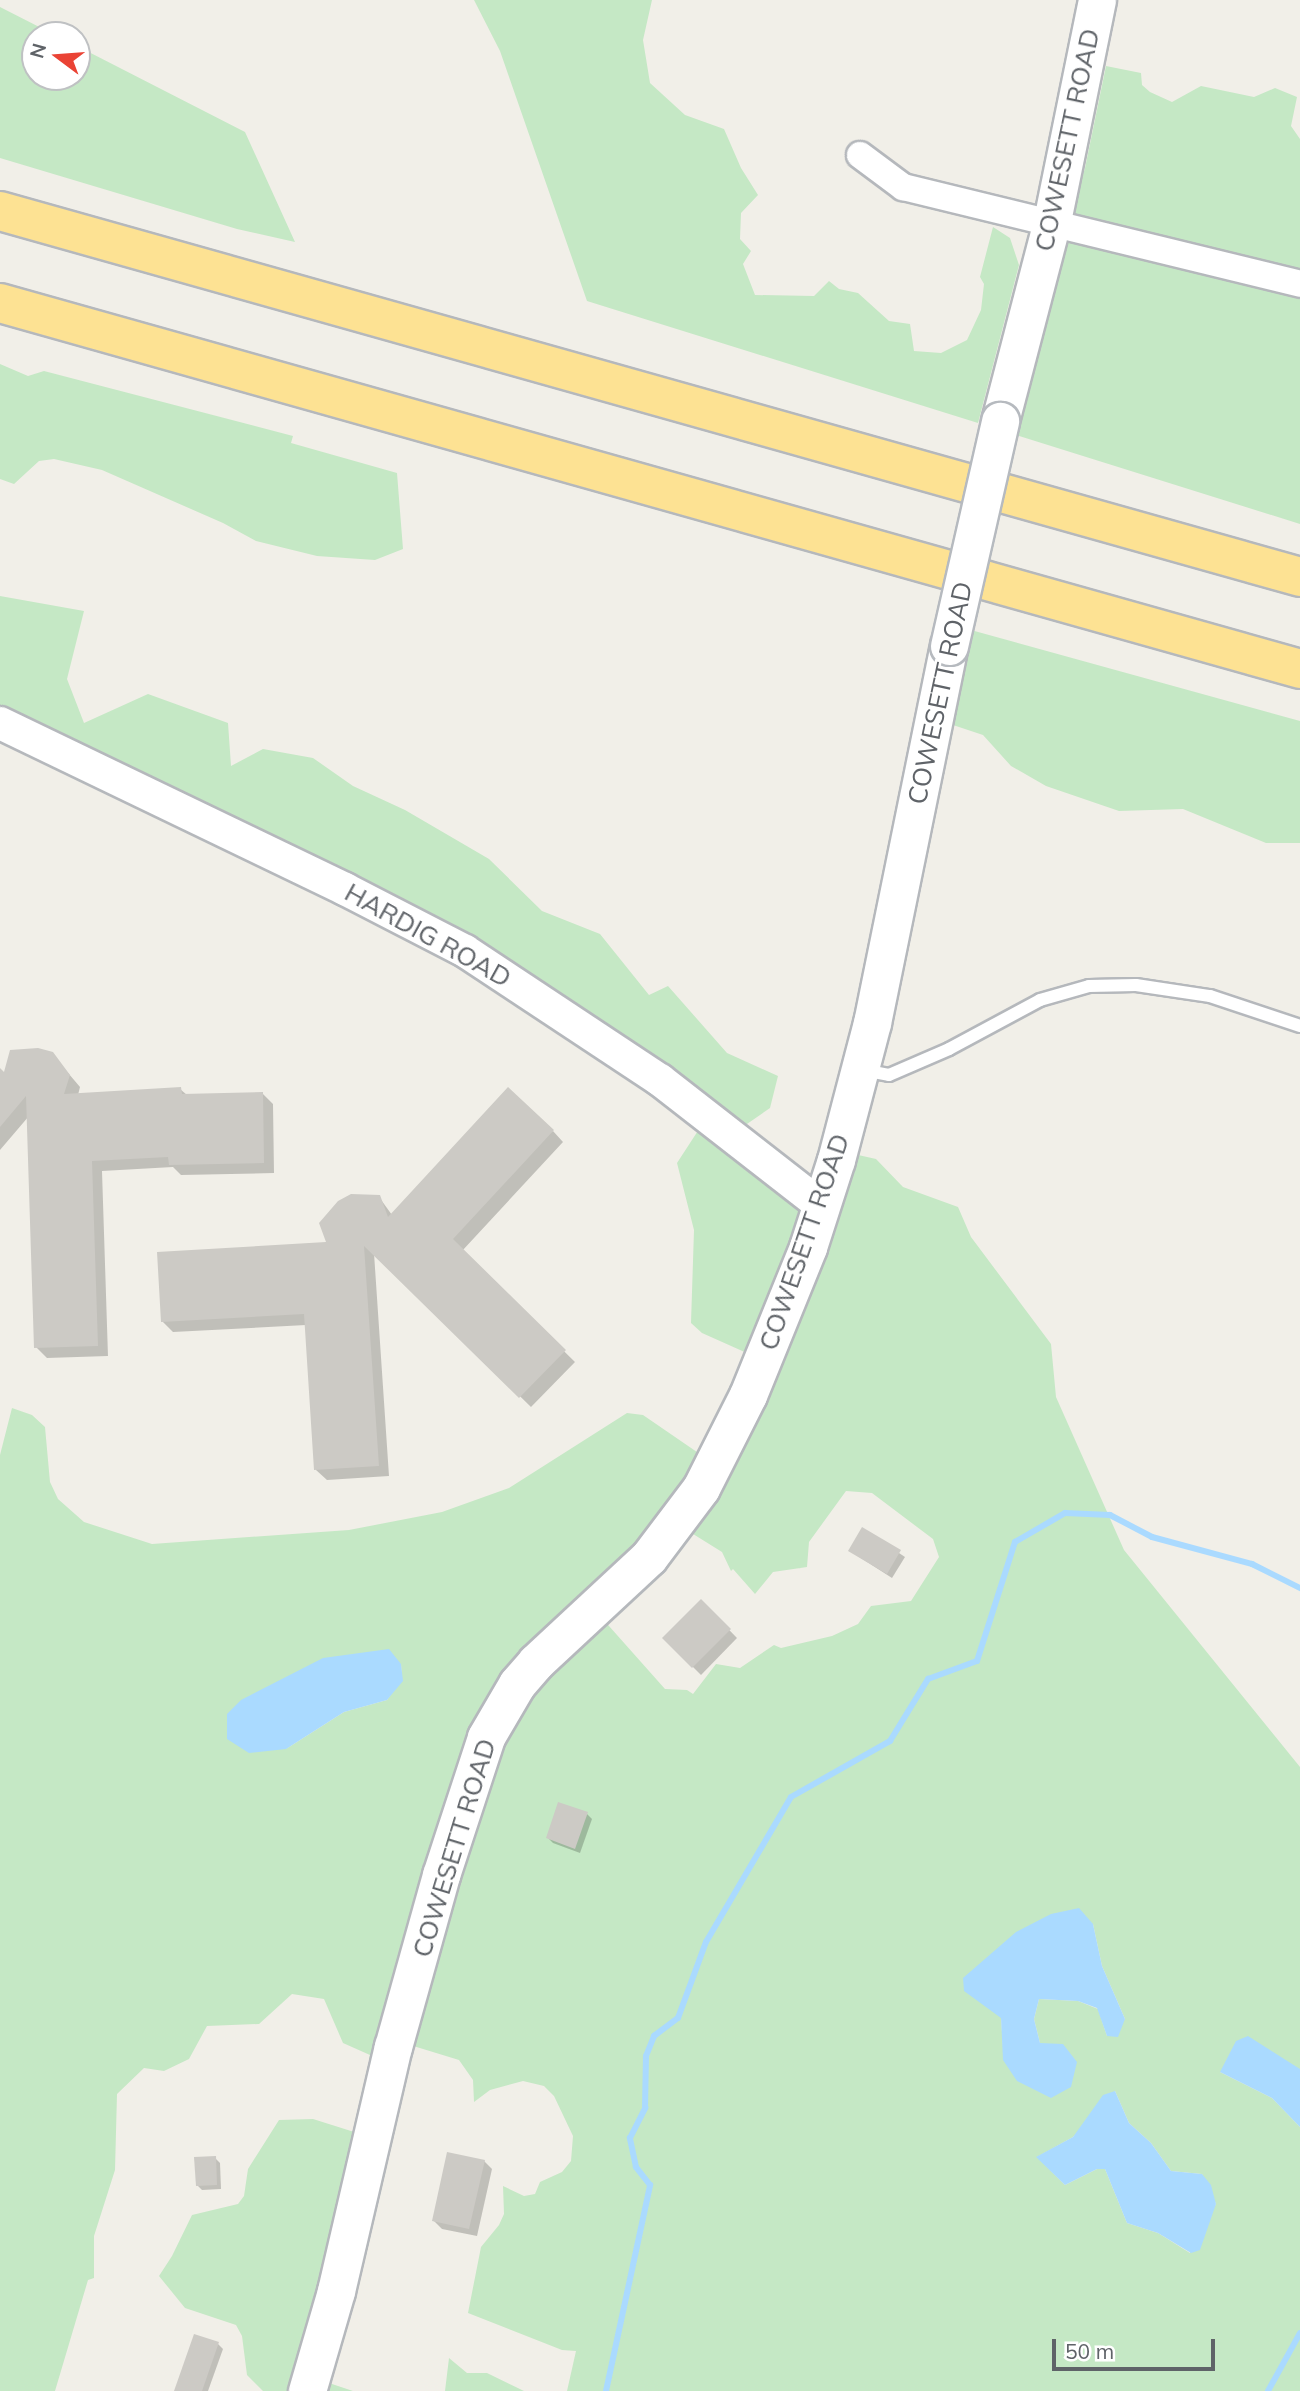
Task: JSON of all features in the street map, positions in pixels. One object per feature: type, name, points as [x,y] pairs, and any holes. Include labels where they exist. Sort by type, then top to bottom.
[{"type":"highway","points":[[0,211],[1300,577]]},
{"type":"highway","points":[[0,303],[1300,669]]},
{"type":"main road","name":"COWESETT ROAD","points":[[307,2391],[336,2291],[393,2047],[441,1875],[486,1737],[517,1684],[536,1662],[649,1557],[701,1488],[748,1395],[821,1206],[872,1023],[949,646],[1000,421],[1052,221],[1097,0]]},
{"type":"street","points":[[860,155],[903,187],[1052,221],[1300,284]]},
{"type":"street","name":"HARDIG ROAD","points":[[0,723],[345,889],[465,951],[649,1072],[821,1206]]},
{"type":"lane","points":[[859,1069],[889,1075],[949,1049],[1040,1000],[1089,986],[1136,985],[1210,996],[1300,1026]]},
{"type":"green space","points":[[474,0],[652,0],[643,40],[650,83],[685,115],[724,129],[741,168],[758,195],[741,213],[740,239],[751,251],[743,264],[755,295],[814,296],[829,281],[839,289],[858,293],[889,321],[910,324],[914,351],[941,353],[967,340],[981,310],[984,284],[980,277],[993,227],[1010,238],[1019,265],[978,423],[587,301],[500,51]]},
{"type":"green space","points":[[0,7],[28,21],[21,21],[21,91],[91,91],[91,53],[245,132],[295,242],[237,229],[0,158]]},
{"type":"green space","points":[[1106,66],[1141,73],[1142,85],[1150,92],[1172,102],[1201,86],[1254,97],[1275,88],[1297,97],[1291,126],[1300,139],[1300,524],[1016,435],[1050,292],[1085,168]]},
{"type":"green space","points":[[0,364],[28,376],[44,371],[293,436],[291,443],[397,473],[403,549],[375,560],[317,556],[256,541],[223,523],[102,470],[54,459],[39,461],[14,484],[0,479]]},
{"type":"green space","points":[[0,596],[84,611],[67,679],[84,723],[148,694],[228,723],[231,766],[263,749],[313,758],[353,786],[405,810],[489,859],[542,911],[600,934],[649,995],[668,986],[727,1053],[778,1076],[770,1108],[731,1135],[805,1194],[836,1150],[876,1159],[903,1187],[958,1207],[971,1237],[1051,1344],[1056,1397],[1124,1550],[1300,1767],[1300,2069],[1220,2072],[1272,2098],[1300,2127],[1300,2391],[567,2391],[576,2351],[562,2350],[468,2313],[481,2247],[499,2225],[504,2214],[503,2186],[524,2196],[535,2194],[540,2182],[562,2172],[571,2161],[573,2136],[554,2096],[544,2086],[523,2081],[490,2090],[474,2102],[473,2080],[459,2060],[397,2041],[387,2064],[369,2059],[370,2055],[343,2043],[324,1999],[292,1994],[259,2024],[207,2026],[189,2059],[164,2071],[144,2068],[117,2094],[115,2170],[94,2236],[94,2278],[88,2280],[55,2391],[0,2391],[0,1455],[12,1408],[32,1415],[45,1427],[50,1482],[58,1499],[84,1522],[152,1544],[349,1530],[442,1512],[509,1488],[627,1413],[643,1415],[710,1461],[758,1358],[702,1333],[691,1323],[694,1230],[677,1163],[705,1120],[561,1012],[0,722]],"holes":[[[846,1491],[872,1493],[933,1539],[939,1557],[911,1601],[871,1606],[858,1624],[832,1636],[781,1648],[774,1645],[740,1668],[716,1664],[693,1694],[687,1690],[665,1689],[593,1608],[677,1524],[722,1552],[731,1571],[733,1569],[755,1594],[773,1572],[807,1567],[809,1542]],[[401,1664],[402,1679],[387,1700],[344,1712],[286,1749]],[[1093,1924],[1102,1966],[1125,2019],[1107,2036],[1098,2009],[1078,2001],[1039,1999],[1034,2019],[1040,2043],[1004,2060],[1001,2018]],[[1115,2091],[1129,2123],[1151,2143],[1171,2171],[1202,2174],[1216,2204],[1190,2253],[1158,2233],[1127,2223],[1105,2169],[1097,2169],[1065,2185],[1037,2157],[1073,2137]]]},
{"type":"green space","points":[[960,627],[1300,721],[1300,843],[1266,843],[1183,809],[1119,811],[1046,786],[1011,766],[983,735],[938,720]]},
{"type":"green space","points":[[313,2119],[370,2137],[311,2377],[353,2391],[263,2391],[247,2375],[242,2336],[236,2325],[185,2308],[159,2276],[192,2215],[238,2204],[244,2196],[248,2169],[279,2120]]},
{"type":"green space","points":[[449,2358],[467,2373],[487,2373],[524,2391],[445,2391]]},
{"type":"water","points":[[389,1649],[401,1664],[403,1681],[387,1700],[344,1712],[286,1749],[249,1753],[227,1739],[227,1714],[241,1700],[323,1658]]},
{"type":"water","points":[[1079,1908],[1093,1924],[1102,1966],[1125,2019],[1118,2037],[1107,2036],[1097,2008],[1078,2001],[1039,1999],[1034,2019],[1040,2043],[1063,2044],[1077,2062],[1071,2087],[1051,2098],[1017,2081],[1003,2060],[1001,2018],[964,1991],[963,1978],[1016,1932],[1051,1914]]},
{"type":"water","points":[[1248,2036],[1300,2069],[1300,2127],[1272,2098],[1220,2072],[1236,2041]]},
{"type":"water","points":[[1115,2091],[1129,2123],[1151,2143],[1171,2171],[1202,2174],[1211,2185],[1216,2204],[1200,2250],[1191,2253],[1158,2233],[1127,2223],[1105,2169],[1097,2169],[1065,2185],[1036,2157],[1073,2137],[1103,2095]]},
{"type":"building","points":[[38,1048],[53,1052],[70,1075],[64,1094],[181,1087],[182,1094],[263,1092],[264,1163],[169,1165],[168,1157],[92,1161],[98,1346],[34,1348],[26,1096],[0,1127],[0,1068],[4,1072],[10,1050]]},
{"type":"building","points":[[508,1087],[554,1130],[453,1239],[566,1350],[519,1398],[364,1246],[379,1466],[314,1470],[304,1314],[161,1322],[157,1252],[326,1242],[319,1223],[338,1201],[351,1194],[380,1195],[388,1217]]},
{"type":"building","points":[[862,1527],[901,1550],[887,1574],[848,1551]]},
{"type":"building","points":[[701,1599],[731,1629],[692,1668],[662,1638]]},
{"type":"building","points":[[558,1802],[588,1812],[575,1849],[546,1838]]},
{"type":"building","points":[[447,2152],[485,2160],[469,2229],[432,2221]]},
{"type":"building","points":[[216,2156],[217,2185],[196,2186],[194,2157]]},
{"type":"building","points":[[194,2334],[219,2342],[202,2391],[174,2391]]},
{"type":"waterway","points":[[606,2391],[650,2185],[636,2167],[630,2138],[645,2108],[646,2056],[654,2036],[678,2018],[706,1942],[791,1797],[890,1741],[928,1679],[977,1661],[1015,1542],[1065,1513],[1110,1515],[1152,1537],[1252,1564],[1300,1588]]},
{"type":"waterway","points":[[1268,2391],[1300,2333]]}]
